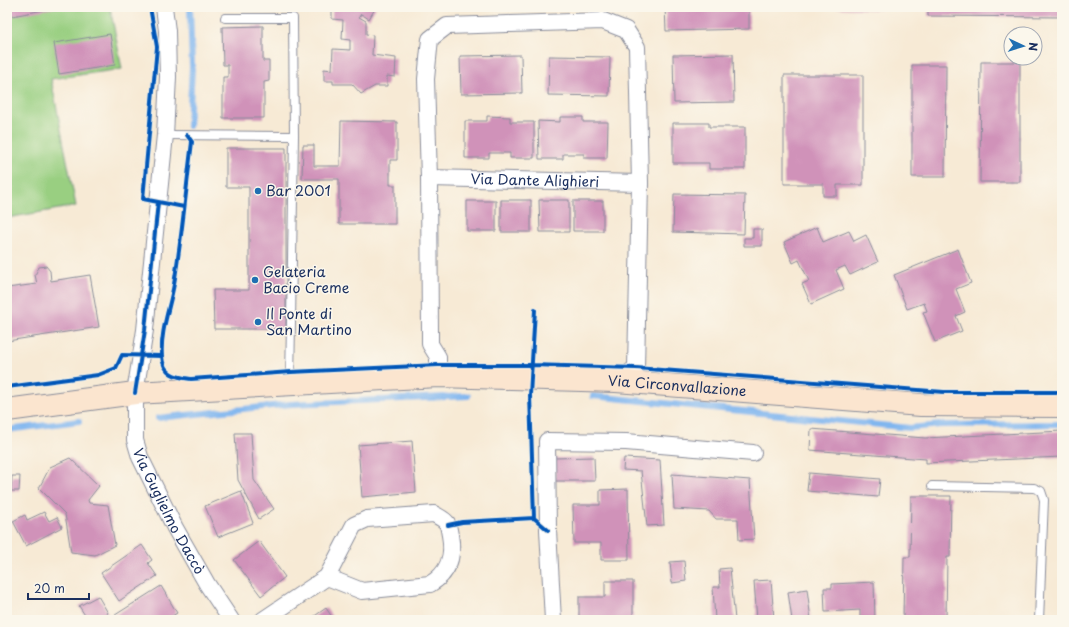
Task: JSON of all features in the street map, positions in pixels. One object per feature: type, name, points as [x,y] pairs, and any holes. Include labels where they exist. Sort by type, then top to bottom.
[{"type":"street","name":"Via Guglielmo Daccò","points":[[164,7],[167,31],[168,77],[165,135],[144,330],[135,393],[135,440],[140,457],[176,528],[207,584],[231,620]]},
{"type":"street","points":[[438,376],[438,357],[430,344],[429,178],[426,79],[430,39],[447,26],[603,21],[626,30],[637,46],[640,183],[636,368],[616,381]]},
{"type":"street","name":"Via Dante Alighieri","points":[[429,178],[640,183]]},
{"type":"street","name":"Via Circonvallazione","points":[[7,410],[135,393],[438,376],[616,381],[921,406],[1062,406]]},
{"type":"street","points":[[553,620],[548,530],[547,441],[626,442],[753,452]]},
{"type":"street","points":[[263,620],[327,577],[354,525],[367,518],[434,514],[444,520],[448,525],[451,542],[451,559],[447,570],[440,578],[430,584],[362,591],[327,577]]},
{"type":"lane","points":[[225,18],[294,18],[294,136],[290,384],[292,384]]},
{"type":"lane","points":[[165,135],[294,136]]},
{"type":"lane","points":[[932,486],[1034,488],[1041,491],[1044,500],[1039,620]]},
{"type":"green space","points":[[7,7],[110,7],[122,69],[51,79],[76,206],[7,218]]},
{"type":"building","points":[[7,7],[54,7],[54,8],[7,17]]},
{"type":"building","points":[[332,7],[376,7],[369,19],[361,14],[359,17],[366,21],[366,34],[373,35],[372,55],[396,58],[395,77],[387,76],[387,86],[375,86],[361,94],[352,84],[333,84],[333,81],[324,81],[324,69],[332,70],[333,49],[350,50],[350,40],[342,39],[343,20],[332,19]]},
{"type":"building","points":[[665,7],[749,7],[749,29],[666,31]]},
{"type":"building","points":[[816,7],[881,7],[881,10]]},
{"type":"building","points":[[928,7],[1062,7],[1062,17],[928,16]]},
{"type":"building","points":[[263,26],[263,61],[269,61],[269,81],[264,82],[264,118],[223,118],[223,77],[228,77],[228,65],[223,65],[222,27]]},
{"type":"building","points":[[110,34],[115,65],[59,74],[54,43]]},
{"type":"building","points":[[733,54],[734,102],[674,103],[673,55]]},
{"type":"building","points":[[521,55],[522,93],[461,94],[460,56]]},
{"type":"building","points":[[549,56],[610,57],[609,96],[548,95]]},
{"type":"building","points":[[981,62],[1003,62],[1003,66],[1020,66],[1020,182],[980,182]]},
{"type":"building","points":[[912,65],[946,65],[945,177],[912,177]]},
{"type":"building","points":[[784,75],[863,75],[863,185],[837,185],[837,196],[823,196],[823,184],[784,184]]},
{"type":"building","points":[[487,116],[510,117],[510,122],[534,122],[534,158],[510,158],[510,153],[489,153],[489,158],[465,158],[465,121],[487,121]]},
{"type":"building","points":[[560,117],[583,117],[583,122],[608,122],[607,158],[584,158],[584,154],[563,154],[563,159],[539,159],[538,121],[560,122]]},
{"type":"building","points":[[341,121],[397,122],[397,160],[390,160],[390,185],[395,185],[395,224],[339,224],[339,179],[302,179],[303,145],[314,145],[314,166],[340,166]]},
{"type":"building","points":[[673,123],[709,123],[709,127],[745,127],[745,169],[709,169],[709,163],[673,163]]},
{"type":"building","points":[[226,148],[286,148],[286,329],[214,329],[213,290],[249,290],[249,187],[226,187]]},
{"type":"building","points":[[674,194],[745,195],[744,234],[673,232]]},
{"type":"building","points":[[501,200],[531,200],[531,232],[501,232]]},
{"type":"building","points":[[539,200],[569,200],[569,232],[540,232]]},
{"type":"building","points":[[467,201],[496,201],[496,231],[467,231]]},
{"type":"building","points":[[573,201],[603,201],[603,231],[573,231]]},
{"type":"building","points":[[817,227],[823,242],[849,231],[854,241],[866,235],[878,262],[850,275],[845,266],[836,270],[844,289],[811,304],[802,284],[809,281],[799,260],[793,263],[784,242]]},
{"type":"building","points":[[753,229],[762,229],[762,246],[744,246],[744,238],[753,238]]},
{"type":"building","points":[[958,249],[971,283],[956,289],[965,312],[956,316],[962,331],[935,342],[923,312],[927,311],[924,303],[907,309],[894,275]]},
{"type":"building","points":[[46,266],[50,271],[51,281],[90,275],[99,327],[7,341],[7,288],[37,284],[35,275],[39,267]]},
{"type":"building","points":[[811,429],[925,438],[1062,431],[1062,457],[926,463],[926,459],[810,450]]},
{"type":"building","points":[[235,433],[251,433],[254,480],[274,509],[259,519],[238,480]]},
{"type":"building","points":[[412,441],[416,492],[362,497],[358,445]]},
{"type":"building","points":[[594,457],[595,481],[555,481],[555,458]]},
{"type":"building","points":[[70,458],[99,486],[88,500],[89,503],[108,505],[115,545],[95,555],[71,552],[65,514],[39,488],[50,467]]},
{"type":"building","points":[[624,458],[660,460],[664,525],[647,526],[641,471],[623,470]]},
{"type":"building","points":[[809,473],[880,479],[878,497],[807,491]]},
{"type":"building","points":[[672,474],[750,480],[754,539],[739,540],[738,519],[716,519],[709,511],[674,509]]},
{"type":"building","points":[[12,476],[20,476],[19,491],[11,491]]},
{"type":"building","points":[[628,489],[629,560],[601,560],[601,543],[574,543],[573,505],[600,505],[600,490]]},
{"type":"building","points":[[241,491],[253,523],[218,537],[205,506]]},
{"type":"building","points":[[911,496],[951,496],[950,557],[947,557],[946,620],[903,620],[904,557],[910,557]]},
{"type":"building","points":[[44,512],[49,521],[57,517],[62,527],[26,546],[13,521],[25,515],[27,520]]},
{"type":"building","points":[[259,541],[285,577],[261,596],[234,560]]},
{"type":"building","points":[[142,545],[152,560],[148,563],[157,576],[119,601],[101,573]]},
{"type":"building","points":[[684,561],[686,581],[672,583],[670,562]]},
{"type":"building","points":[[730,568],[735,620],[715,620],[713,587],[720,587],[719,569]]},
{"type":"building","points":[[771,580],[774,620],[757,620],[754,581]]},
{"type":"building","points":[[605,581],[633,581],[633,620],[579,620],[579,597],[605,597]]},
{"type":"building","points":[[874,582],[875,620],[860,620],[860,610],[825,612],[824,588],[832,588],[832,584]]},
{"type":"building","points":[[161,586],[177,613],[166,620],[114,620],[112,617]]},
{"type":"building","points":[[807,589],[811,620],[792,620],[788,592]]},
{"type":"building","points":[[98,596],[108,613],[96,620],[88,620],[79,606]]},
{"type":"building","points":[[326,608],[334,620],[309,620]]},
{"type":"waterway","points":[[189,126],[192,67],[190,7]]},
{"type":"waterway","points":[[158,418],[291,404],[468,396]]},
{"type":"waterway","points":[[593,396],[910,428],[940,425],[1062,424]]},
{"type":"waterway","points":[[7,430],[79,421]]},
{"type":"cycle path","points":[[150,7],[157,47],[143,199],[184,207]]},
{"type":"cycle path","points":[[187,135],[192,142],[184,213],[174,284],[162,338],[163,362],[167,371],[175,376],[191,379],[291,372],[438,365],[531,365],[636,368],[944,392],[1062,392]]},
{"type":"cycle path","points":[[135,393],[145,330],[158,202]]},
{"type":"cycle path","points":[[534,518],[530,395],[535,310]]},
{"type":"cycle path","points":[[7,387],[98,375],[116,368],[122,355],[162,356]]},
{"type":"cycle path","points":[[448,525],[462,522],[534,518],[548,530]]},
{"type":"place","name":"Bar 2001","points":[[258,191]]},
{"type":"place","name":"Gelateria Bacio Creme","points":[[255,280]]},
{"type":"place","name":"Il Ponte di San Martino","points":[[258,322]]}]
